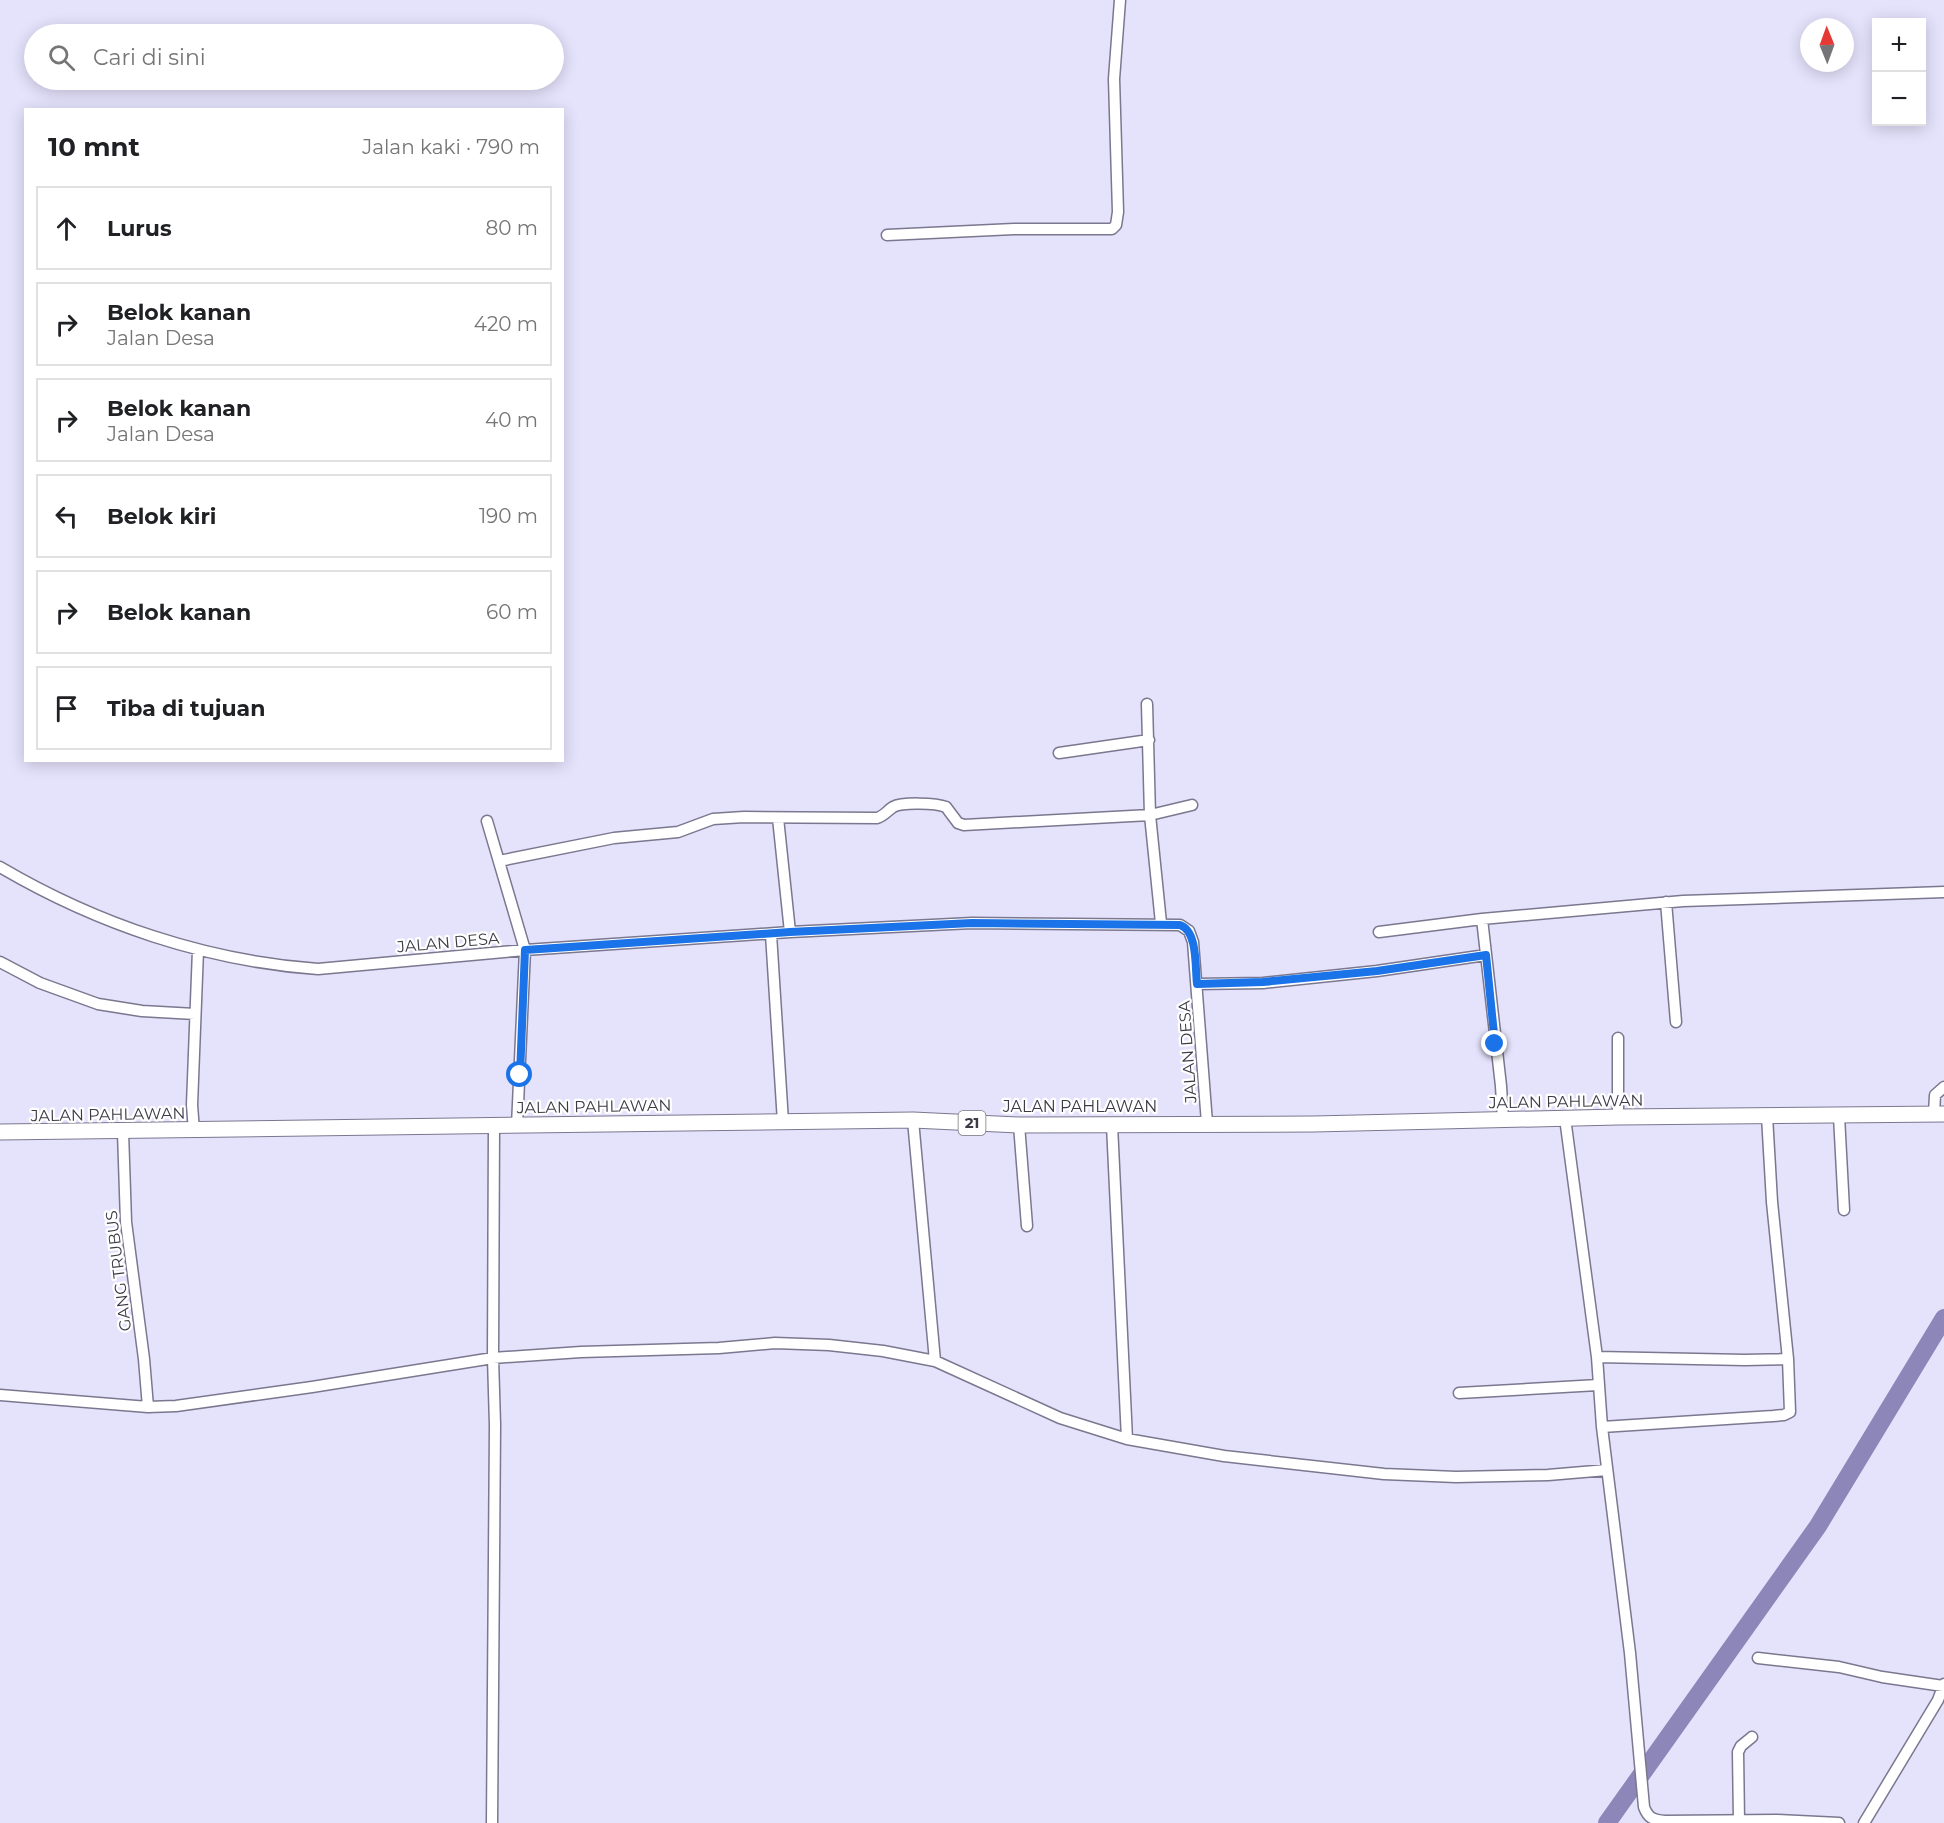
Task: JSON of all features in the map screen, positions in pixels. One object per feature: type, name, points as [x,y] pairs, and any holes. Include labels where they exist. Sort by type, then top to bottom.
[{"type":"highway","name":"JALAN PAHLAWAN","points":[[0,1132],[913,1120],[1019,1125],[1314,1124],[1565,1118],[1939,1114]]},
{"type":"street","points":[[887,235],[1014,229],[1103,229],[1116,225],[1118,212],[1114,79],[1120,0]]},
{"type":"street","points":[[1147,704],[1149,815],[1161,923]]},
{"type":"street","points":[[1059,753],[1149,740]]},
{"type":"street","points":[[499,861],[614,838],[672,833],[713,819],[744,817],[877,818],[895,806],[921,804],[946,807],[958,823],[964,825],[1149,815],[1192,805]]},
{"type":"street","points":[[778,818],[790,932]]},
{"type":"street","points":[[487,821],[525,950],[517,1126]]},
{"type":"street","name":"JALAN DESA","points":[[0,867],[58,900],[100,918],[198,950],[289,967],[318,969],[525,950],[790,932],[972,923],[1161,923],[1180,925],[1189,931],[1193,942],[1207,1123]]},
{"type":"street","points":[[1379,932],[1482,919],[1666,902],[1944,892]]},
{"type":"street","points":[[1666,902],[1676,1022]]},
{"type":"street","points":[[1482,919],[1503,1120]]},
{"type":"street","points":[[771,934],[783,1122]]},
{"type":"street","points":[[194,1131],[192,1105],[198,950]]},
{"type":"street","points":[[1197,984],[1263,982],[1377,971],[1486,955]]},
{"type":"street","points":[[0,962],[40,982],[98,1004],[142,1011],[195,1014]]},
{"type":"street","points":[[1618,1038],[1618,1118]]},
{"type":"street","points":[[1939,1114],[1935,1095],[1944,1087]]},
{"type":"street","points":[[1602,1427],[1784,1415],[1790,1412],[1788,1359],[1772,1202],[1767,1116]]},
{"type":"street","points":[[1839,1116],[1844,1210]]},
{"type":"street","points":[[1565,1118],[1597,1357],[1602,1427],[1630,1653],[1644,1807],[1647,1815],[1657,1821],[1839,1823]]},
{"type":"street","points":[[913,1120],[935,1361]]},
{"type":"street","points":[[492,1823],[495,1437],[494,1125]]},
{"type":"street","points":[[1019,1125],[1027,1226]]},
{"type":"street","points":[[1112,1125],[1127,1439]]},
{"type":"street","name":"GANG TRUBUS","points":[[123,1132],[126,1222],[148,1407]]},
{"type":"street","points":[[0,1395],[148,1407],[177,1406],[493,1358],[581,1352],[719,1348],[775,1343],[829,1345],[883,1351],[935,1361],[1060,1418],[1127,1439],[1224,1456],[1384,1474],[1468,1477],[1548,1475],[1607,1470]]},
{"type":"street","points":[[1597,1357],[1788,1359]]},
{"type":"street","points":[[1459,1393],[1598,1385]]},
{"type":"street","points":[[1758,1659],[1839,1667],[1882,1677],[1944,1685],[1938,1700],[1864,1823]]},
{"type":"street","points":[[1739,1821],[1738,1752],[1741,1746],[1752,1737]]},
{"type":"waterway","points":[[1607,1823],[1818,1526],[1944,1318]]},
{"type":"route","points":[[520,1075],[525,950],[790,932],[972,923],[1161,923],[1185,926],[1191,935],[1197,984],[1225,985],[1377,971],[1486,955],[1495,1044]]}]
